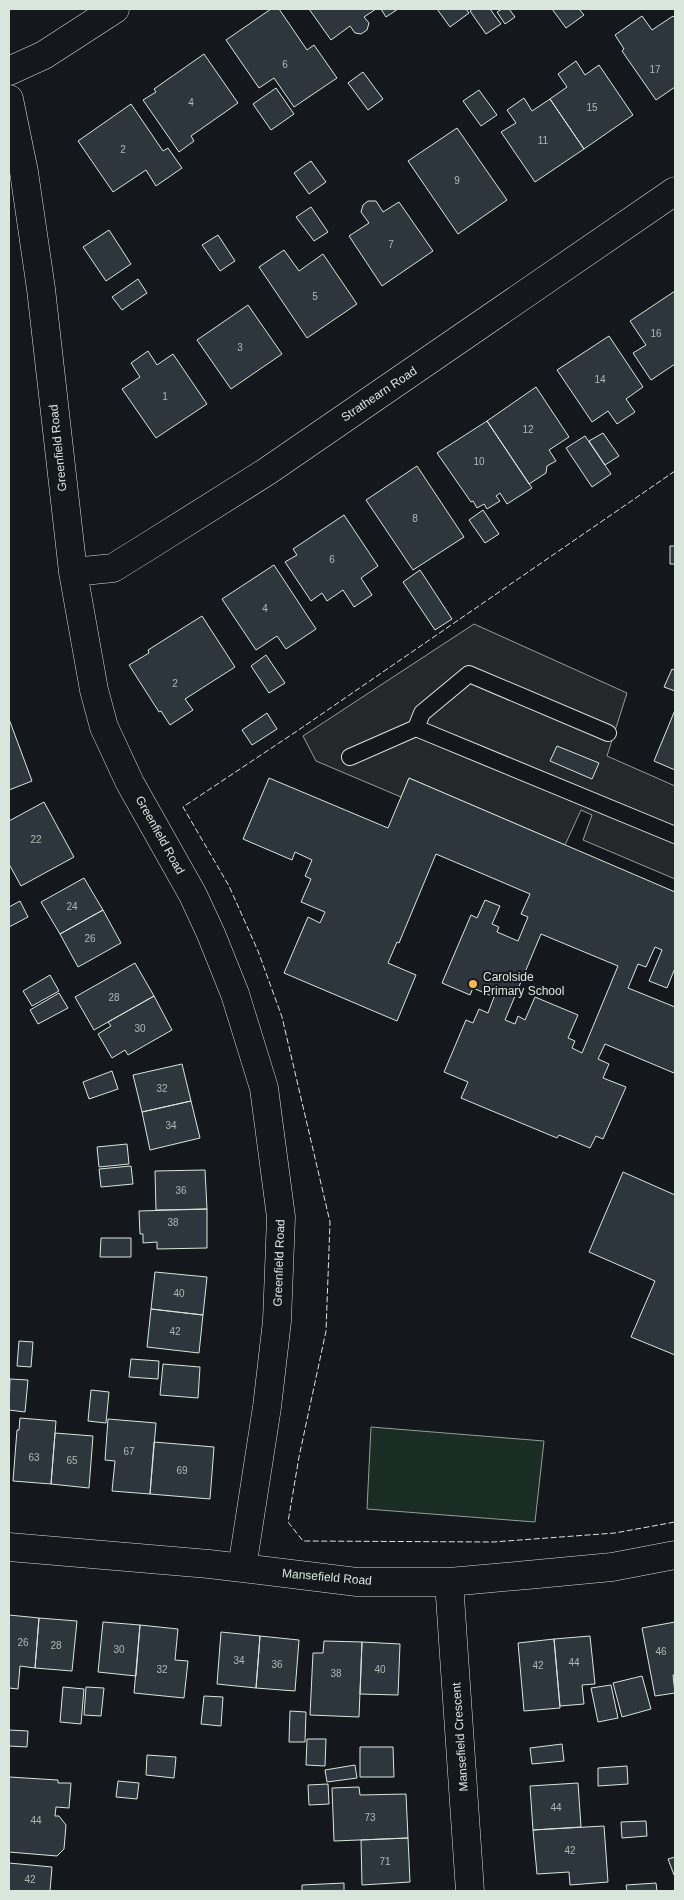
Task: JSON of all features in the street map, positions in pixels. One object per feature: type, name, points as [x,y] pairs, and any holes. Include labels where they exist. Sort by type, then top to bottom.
[{"type":"street","points":[[9,70],[22,66],[44,54],[115,9]]},
{"type":"street","name":"Greenfield Road","points":[[9,99],[24,172],[42,289],[73,572],[94,690],[104,727],[130,783],[189,888],[211,934],[235,994],[264,1088],[281,1216],[277,1312],[267,1407],[242,1568]]},
{"type":"street","name":"Strathearn Road","points":[[73,572],[112,568],[266,472],[675,191]]},
{"type":"street","name":"Mansefield Road","points":[[9,1547],[242,1568],[357,1582],[449,1582],[612,1567],[675,1555]]},
{"type":"street","name":"Mansefield Crescent","points":[[449,1582],[470,1891]]},
{"type":"lane","points":[[350,757],[416,728],[422,713],[470,674],[608,734]]},
{"type":"lane","points":[[416,728],[675,835]]},
{"type":"green space","points":[[371,1427],[544,1441],[535,1522],[367,1509]]},
{"type":"shaded area","points":[[474,624],[627,693],[607,756],[675,786],[675,879],[583,840],[592,815],[581,810],[565,845],[409,778],[401,797],[316,761],[303,736]]},
{"type":"building","points":[[271,9],[279,9],[307,50],[314,45],[337,78],[294,107],[274,78],[259,88],[226,40]]},
{"type":"building","points":[[309,9],[376,9],[364,17],[369,23],[367,30],[361,34],[355,33],[350,26],[331,40]]},
{"type":"building","points":[[381,9],[398,9],[386,17]]},
{"type":"building","points":[[437,9],[466,9],[469,13],[450,27]]},
{"type":"building","points":[[473,9],[490,9],[501,24],[486,34],[470,11]]},
{"type":"building","points":[[502,9],[509,9],[515,17],[505,24],[497,12]]},
{"type":"building","points":[[552,9],[579,9],[584,15],[566,28]]},
{"type":"building","points":[[642,16],[652,30],[673,16],[675,18],[675,87],[656,100],[622,51],[624,49],[615,35]]},
{"type":"building","points":[[204,54],[238,103],[191,136],[194,141],[179,152],[143,100],[156,92],[154,89]]},
{"type":"building","points":[[576,61],[585,75],[599,65],[633,115],[584,149],[550,99],[567,87],[558,74]]},
{"type":"building","points":[[363,72],[383,99],[368,110],[348,83]]},
{"type":"building","points":[[276,88],[294,114],[271,130],[253,104]]},
{"type":"building","points":[[479,90],[497,115],[481,126],[463,101]]},
{"type":"building","points":[[524,98],[532,111],[550,99],[584,149],[535,182],[501,132],[516,123],[507,110]]},
{"type":"building","points":[[131,104],[163,151],[168,148],[182,168],[156,186],[146,170],[113,192],[78,141]]},
{"type":"building","points":[[457,128],[507,200],[458,234],[408,161]]},
{"type":"building","points":[[311,161],[326,182],[309,194],[294,173]]},
{"type":"building","points":[[368,201],[376,201],[383,212],[399,202],[433,251],[382,286],[349,236],[369,223],[361,212],[363,205]]},
{"type":"building","points":[[311,207],[328,232],[314,241],[296,217]]},
{"type":"building","points":[[109,230],[131,264],[106,281],[83,247]]},
{"type":"building","points":[[218,235],[235,261],[220,271],[202,245]]},
{"type":"building","points":[[284,250],[299,271],[323,254],[357,304],[307,338],[259,267]]},
{"type":"building","points":[[138,279],[147,293],[122,310],[112,297]]},
{"type":"building","points":[[675,291],[675,364],[651,380],[633,353],[646,345],[630,321]]},
{"type":"building","points":[[248,305],[282,354],[231,389],[197,340]]},
{"type":"building","points":[[609,336],[643,387],[626,399],[635,412],[617,424],[608,411],[592,422],[557,370]]},
{"type":"building","points":[[148,351],[157,365],[173,354],[207,404],[156,438],[122,389],[140,377],[131,363]]},
{"type":"building","points":[[536,387],[569,437],[549,450],[556,461],[547,466],[546,473],[529,484],[487,421]]},
{"type":"building","points":[[487,421],[532,488],[507,504],[500,493],[496,496],[500,501],[487,509],[484,504],[477,508],[473,501],[471,502],[437,453]]},
{"type":"building","points":[[603,433],[619,456],[605,465],[589,441]]},
{"type":"building","points":[[585,436],[611,474],[592,487],[566,448]]},
{"type":"building","points":[[417,466],[464,537],[413,570],[366,500]]},
{"type":"building","points":[[483,510],[499,534],[485,543],[469,520]]},
{"type":"building","points":[[344,515],[378,566],[361,578],[372,595],[354,607],[343,590],[327,601],[322,593],[311,601],[285,562],[297,555],[293,549]]},
{"type":"building","points":[[670,546],[675,546],[675,564],[670,564]]},
{"type":"building","points":[[274,565],[316,629],[286,649],[277,636],[256,650],[222,599]]},
{"type":"building","points":[[420,570],[452,619],[435,630],[403,582]]},
{"type":"building","points":[[202,616],[235,667],[185,699],[193,710],[170,725],[161,711],[159,712],[129,665],[149,653],[148,650]]},
{"type":"building","points":[[266,655],[285,683],[269,693],[251,666]]},
{"type":"building","points":[[675,667],[675,691],[664,687],[672,669],[674,670]]},
{"type":"building","points":[[675,710],[675,770],[654,761]]},
{"type":"building","points":[[267,713],[277,729],[252,745],[242,730]]},
{"type":"building","points":[[9,719],[32,781],[9,790]]},
{"type":"building","points":[[557,746],[599,763],[592,779],[550,761]]},
{"type":"building","points":[[269,778],[388,828],[409,778],[675,892],[675,968],[667,988],[649,981],[662,950],[655,947],[646,967],[638,964],[628,988],[675,1007],[674,1073],[605,1044],[598,1059],[609,1064],[603,1078],[626,1087],[603,1139],[596,1136],[590,1148],[559,1135],[557,1138],[461,1098],[468,1082],[444,1072],[466,1020],[473,1023],[479,1009],[488,1013],[494,997],[473,988],[470,995],[442,983],[471,915],[477,918],[485,900],[500,906],[492,924],[499,927],[497,932],[518,941],[528,917],[521,914],[530,894],[436,854],[399,943],[397,942],[388,963],[416,975],[397,1021],[284,973],[308,917],[320,923],[325,912],[301,902],[311,879],[305,876],[312,860],[295,852],[292,860],[243,839]],"holes":[[[541,934],[618,966],[582,1053],[572,1048],[575,1041],[568,1038],[578,1015],[535,997],[525,1020],[518,1016],[515,1024],[505,1020]]]},
{"type":"building","points":[[44,802],[74,857],[21,886],[9,864],[9,821]]},
{"type":"building","points":[[84,878],[103,910],[60,934],[41,902]]},
{"type":"building","points":[[20,901],[28,917],[9,927],[9,907]]},
{"type":"building","points":[[103,910],[121,943],[78,967],[60,934]]},
{"type":"building","points":[[135,963],[154,996],[94,1030],[75,997]]},
{"type":"building","points":[[50,975],[59,991],[32,1006],[23,991]]},
{"type":"building","points":[[59,993],[68,1008],[38,1024],[30,1010]]},
{"type":"building","points":[[154,996],[172,1030],[128,1055],[125,1050],[112,1058],[98,1034],[111,1026],[108,1022]]},
{"type":"building","points":[[182,1064],[191,1101],[142,1112],[133,1075]]},
{"type":"building","points":[[112,1071],[118,1089],[89,1099],[83,1082]]},
{"type":"building","points":[[191,1101],[200,1138],[150,1150],[142,1112]]},
{"type":"building","points":[[127,1144],[129,1164],[99,1167],[97,1147]]},
{"type":"building","points":[[131,1166],[133,1184],[101,1187],[99,1169]]},
{"type":"building","points":[[205,1170],[207,1209],[156,1210],[155,1171]]},
{"type":"building","points":[[623,1172],[675,1195],[675,1355],[631,1337],[655,1281],[589,1252]]},
{"type":"building","points":[[207,1209],[207,1248],[157,1249],[157,1242],[143,1243],[143,1234],[140,1234],[139,1211]]},
{"type":"building","points":[[101,1238],[131,1238],[131,1257],[100,1257]]},
{"type":"building","points":[[155,1272],[207,1277],[203,1315],[151,1309]]},
{"type":"building","points":[[151,1309],[203,1315],[199,1353],[147,1347]]},
{"type":"building","points":[[19,1341],[33,1342],[31,1367],[17,1366]]},
{"type":"building","points":[[131,1359],[159,1361],[158,1379],[129,1377]]},
{"type":"building","points":[[163,1364],[200,1367],[198,1398],[160,1395]]},
{"type":"building","points":[[10,1379],[28,1380],[25,1412],[9,1410]]},
{"type":"building","points":[[91,1390],[109,1392],[106,1423],[88,1421]]},
{"type":"building","points":[[20,1418],[56,1421],[51,1484],[13,1481],[17,1430],[19,1430]]},
{"type":"building","points":[[108,1419],[156,1423],[150,1494],[112,1491],[115,1461],[105,1460]]},
{"type":"building","points":[[55,1433],[93,1436],[89,1488],[51,1484]]},
{"type":"building","points":[[154,1442],[214,1447],[210,1499],[150,1494]]},
{"type":"building","points":[[9,1615],[39,1618],[35,1668],[20,1666],[18,1689],[9,1688]]},
{"type":"building","points":[[39,1618],[77,1621],[72,1671],[35,1668]]},
{"type":"building","points":[[103,1622],[140,1625],[136,1676],[98,1672]]},
{"type":"building","points":[[675,1622],[675,1675],[673,1675],[675,1693],[655,1696],[642,1628]]},
{"type":"building","points":[[140,1625],[178,1629],[175,1660],[188,1661],[184,1698],[134,1693]]},
{"type":"building","points":[[221,1632],[260,1636],[256,1688],[217,1684]]},
{"type":"building","points":[[260,1636],[299,1640],[295,1691],[256,1688]]},
{"type":"building","points":[[590,1636],[595,1684],[582,1685],[584,1704],[560,1706],[554,1639]]},
{"type":"building","points":[[554,1639],[560,1708],[524,1711],[518,1643]]},
{"type":"building","points":[[324,1641],[362,1642],[359,1717],[310,1715],[313,1653],[323,1653]]},
{"type":"building","points":[[362,1642],[400,1644],[398,1695],[360,1694]]},
{"type":"building","points":[[642,1676],[651,1709],[622,1717],[613,1683]]},
{"type":"building","points":[[611,1685],[618,1718],[598,1722],[591,1688]]},
{"type":"building","points":[[63,1687],[84,1689],[81,1724],[60,1722]]},
{"type":"building","points":[[86,1687],[104,1688],[101,1716],[84,1715]]},
{"type":"building","points":[[204,1696],[223,1697],[221,1726],[201,1724]]},
{"type":"building","points":[[290,1711],[306,1712],[305,1742],[289,1742]]},
{"type":"building","points":[[9,1730],[28,1731],[27,1747],[9,1746]]},
{"type":"building","points":[[307,1739],[326,1739],[325,1766],[306,1765]]},
{"type":"building","points":[[562,1744],[564,1761],[532,1764],[530,1748]]},
{"type":"building","points":[[360,1747],[393,1747],[394,1777],[360,1777]]},
{"type":"building","points":[[147,1755],[176,1757],[174,1778],[146,1775]]},
{"type":"building","points":[[355,1765],[357,1778],[327,1782],[325,1770]]},
{"type":"building","points":[[627,1766],[628,1784],[598,1786],[598,1768]]},
{"type":"building","points":[[9,1777],[58,1780],[58,1783],[71,1783],[69,1808],[56,1807],[55,1816],[59,1816],[66,1825],[64,1849],[57,1856],[9,1852]]},
{"type":"building","points":[[118,1781],[139,1783],[137,1799],[116,1797]]},
{"type":"building","points":[[578,1783],[581,1827],[533,1830],[530,1786]]},
{"type":"building","points":[[328,1784],[329,1804],[309,1805],[308,1785]]},
{"type":"building","points":[[359,1787],[360,1795],[406,1794],[408,1838],[334,1841],[332,1788]]},
{"type":"building","points":[[646,1821],[647,1836],[622,1838],[621,1822]]},
{"type":"building","points":[[604,1826],[608,1882],[570,1885],[569,1872],[537,1874],[533,1830]]},
{"type":"building","points":[[408,1838],[410,1882],[362,1885],[361,1840]]},
{"type":"building","points":[[675,1857],[675,1875],[674,1875],[668,1859]]},
{"type":"building","points":[[9,1863],[52,1867],[50,1891],[9,1891]]},
{"type":"building","points":[[344,1883],[344,1891],[302,1891],[302,1885]]},
{"type":"building","points":[[656,1883],[657,1891],[627,1891],[626,1885]]},
{"type":"fence","points":[[675,471],[300,729],[183,807],[229,886],[258,951],[282,1017],[330,1222],[326,1331],[299,1457],[288,1522],[303,1541],[493,1542],[615,1533],[675,1522]]},
{"type":"place","name":"Carolside Primary School","points":[[473,984]]}]
